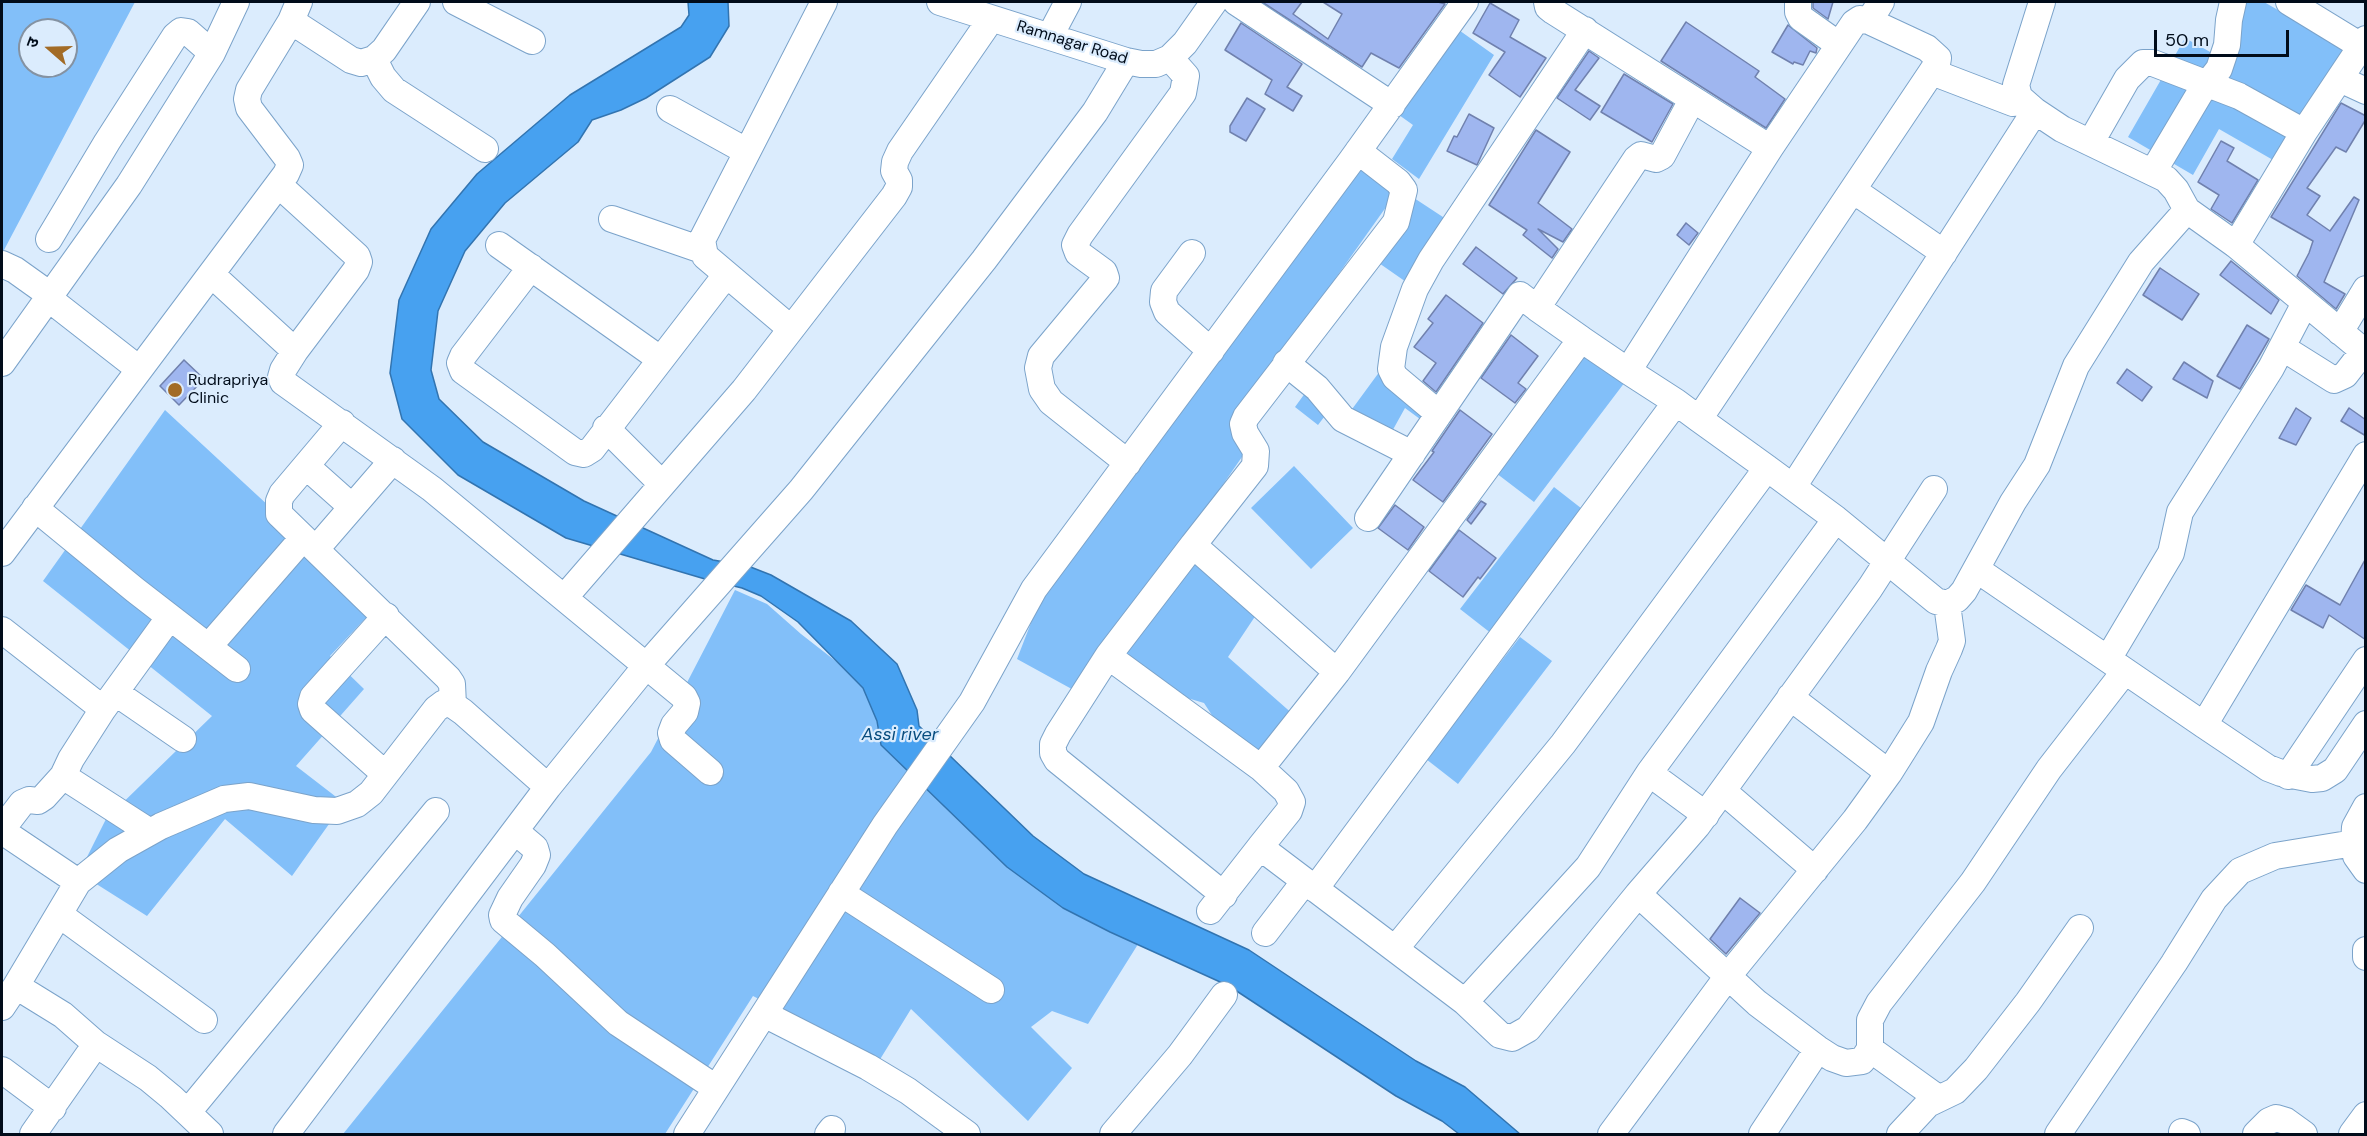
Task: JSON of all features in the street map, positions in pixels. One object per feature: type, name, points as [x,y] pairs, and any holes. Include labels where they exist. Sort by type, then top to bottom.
[{"type":"street","points":[[2,363],[142,164],[212,53],[236,2]]},
{"type":"street","points":[[2,553],[211,274],[280,186],[290,165],[249,108],[247,99],[249,90],[295,11],[351,60],[361,63],[374,59],[384,50],[417,2]]},
{"type":"street","points":[[456,2],[532,41]]},
{"type":"street","points":[[790,328],[705,256],[702,250],[702,240],[824,2]]},
{"type":"street","name":"Ramnagar Road","points":[[940,2],[1126,61],[1156,64],[1170,58]]},
{"type":"street","points":[[1050,36],[1068,2]]},
{"type":"street","points":[[1128,463],[1051,402],[1042,388],[1038,368],[1041,356],[1106,278],[1104,272],[1078,253],[1075,245],[1183,93],[1186,76],[1170,58],[1185,43],[1214,2]]},
{"type":"street","points":[[1236,2],[1392,105]]},
{"type":"street","points":[[687,1134],[842,893],[957,726],[1034,589],[1392,105],[1465,2]]},
{"type":"street","points":[[1547,2],[1548,7],[1553,11],[1770,148]]},
{"type":"street","points":[[1798,2],[1798,12],[1801,18],[1839,45]]},
{"type":"street","points":[[2024,107],[2016,85],[2042,2]]},
{"type":"street","points":[[2153,172],[2207,83],[2219,69],[2225,54],[2233,2]]},
{"type":"street","points":[[2236,245],[2304,132],[2363,43],[2289,2]]},
{"type":"street","points":[[1628,371],[1770,148],[1854,22],[1875,11],[1938,58],[1932,72],[1699,419]]},
{"type":"street","points":[[564,598],[661,483],[744,390],[894,196],[899,186],[899,180],[894,171],[900,151],[991,18]]},
{"type":"street","points":[[1439,414],[1395,377],[1391,369],[1394,347],[1415,289],[1431,260],[1585,30]]},
{"type":"street","points":[[49,239],[107,142],[175,36],[181,31],[188,32],[212,53]]},
{"type":"street","points":[[374,59],[383,77],[394,90],[486,149]]},
{"type":"street","points":[[286,1134],[548,787],[646,666],[801,490],[984,260],[1095,112],[1126,61]]},
{"type":"street","points":[[2091,142],[2127,79],[2143,63],[2152,63],[2239,96],[2304,132]]},
{"type":"street","points":[[1932,72],[2024,107],[2062,129],[2166,179],[2176,190],[2187,210],[2236,245],[2364,353],[2345,375],[2334,380],[2283,348]]},
{"type":"street","points":[[2340,79],[2366,91]]},
{"type":"street","points":[[1537,308],[1636,159],[1641,156],[1656,159],[1662,156],[1692,100]]},
{"type":"street","points":[[1793,487],[1944,253],[2024,107]]},
{"type":"street","points":[[670,109],[746,151]]},
{"type":"street","points":[[107,142],[142,164]]},
{"type":"street","points":[[1108,656],[1261,768],[1286,791],[1292,802],[1288,811],[1217,903],[1057,760],[1053,753],[1053,744],[1108,656],[1255,466],[1256,451],[1245,433],[1243,424],[1245,417],[1396,222],[1403,202],[1404,190],[1398,182],[1358,151]]},
{"type":"street","points":[[280,186],[357,256],[359,262],[356,270],[295,351],[283,370],[281,377],[283,382],[393,460],[482,528],[684,697],[687,703],[685,711],[674,725],[671,733],[673,740],[710,772]]},
{"type":"street","points":[[1853,190],[1944,253]]},
{"type":"street","points":[[1368,518],[1520,295],[1676,402],[1836,519],[1936,601],[1947,604],[1957,599],[1964,591],[2013,502],[2037,465],[2076,366],[2141,262],[2187,210]]},
{"type":"street","points":[[612,219],[702,250]]},
{"type":"street","points":[[500,245],[660,359]]},
{"type":"street","points":[[1192,253],[1164,291],[1162,302],[1167,312],[1211,351]]},
{"type":"street","points":[[2,264],[15,270],[140,369]]},
{"type":"street","points":[[531,267],[460,363],[463,371],[575,452],[584,454],[592,449],[726,275]]},
{"type":"street","points":[[211,274],[295,351]]},
{"type":"street","points":[[2340,332],[2366,289]]},
{"type":"street","points":[[1638,894],[1757,1003],[1818,1049],[1846,1063],[1862,1061],[1870,1049],[1870,1020],[1879,1003],[1973,882],[2117,665],[2171,553],[2180,513],[2283,348],[2305,303]]},
{"type":"street","points":[[1261,768],[1337,672],[1581,339]]},
{"type":"street","points":[[1286,363],[1317,388],[1342,419],[1412,454]]},
{"type":"street","points":[[1265,933],[1310,885],[1676,402]]},
{"type":"street","points":[[342,423],[282,494],[278,508],[284,520],[448,678],[452,684],[453,705]]},
{"type":"street","points":[[606,428],[661,483]]},
{"type":"street","points":[[2204,725],[2366,455]]},
{"type":"street","points":[[209,646],[309,543],[352,507],[393,460]]},
{"type":"street","points":[[306,466],[352,507]]},
{"type":"street","points":[[1395,950],[1563,744],[1767,468]]},
{"type":"street","points":[[1260,847],[1465,1002],[1500,1035],[1512,1038],[1528,1029],[1706,815],[1870,588],[1934,489]]},
{"type":"street","points":[[35,508],[169,618],[237,669]]},
{"type":"street","points":[[1465,1002],[1588,867],[1649,773],[1836,519]]},
{"type":"street","points":[[1193,545],[1337,672]]},
{"type":"street","points":[[1976,569],[2268,768],[2288,776],[2322,778],[2335,770],[2364,732]]},
{"type":"street","points":[[1611,1134],[1728,976],[1815,870],[1889,773],[1922,722],[1939,670],[1952,641],[1947,604]]},
{"type":"street","points":[[385,774],[313,710],[311,704],[313,697],[386,616]]},
{"type":"street","points":[[78,882],[2,830],[22,803],[29,800],[38,801],[63,776],[70,759],[169,618]]},
{"type":"street","points":[[2,630],[110,701],[183,739]]},
{"type":"street","points":[[2288,776],[2366,660]]},
{"type":"street","points":[[1790,697],[1889,773]]},
{"type":"street","points":[[2,1007],[78,882],[118,850],[150,832],[224,799],[260,798],[314,810],[337,811],[357,804],[371,793],[436,708],[444,704],[453,705],[548,787]]},
{"type":"street","points":[[1649,773],[1706,815]]},
{"type":"street","points":[[63,776],[150,832]]},
{"type":"street","points":[[1723,791],[1815,870]]},
{"type":"street","points":[[2366,807],[2355,827],[2354,843],[2356,855],[2366,870]]},
{"type":"street","points":[[188,1112],[436,811]]},
{"type":"street","points":[[515,831],[535,848],[537,855],[533,865],[510,898],[502,915],[503,920],[545,955],[618,1023],[716,1088]]},
{"type":"street","points":[[2058,1134],[2174,963],[2214,899],[2240,871],[2275,856],[2354,843]]},
{"type":"street","points":[[842,893],[991,990]]},
{"type":"street","points":[[60,915],[204,1020]]},
{"type":"street","points":[[1900,1134],[1928,1104],[1955,1091],[1976,1069],[2028,1002],[2080,928]]},
{"type":"street","points":[[2366,950],[2366,957]]},
{"type":"street","points":[[16,986],[63,1015],[96,1044],[148,1078],[210,1134]]},
{"type":"street","points":[[1119,1132],[1224,995]]},
{"type":"street","points":[[764,1014],[868,1067],[908,1091],[967,1134]]},
{"type":"street","points":[[33,1134],[96,1044]]},
{"type":"street","points":[[1762,1134],[1818,1049]]},
{"type":"street","points":[[1870,1049],[1938,1098]]},
{"type":"street","points":[[2,1070],[52,1108]]},
{"type":"street","points":[[2352,1134],[2366,1115]]},
{"type":"street","points":[[2256,1134],[2276,1118],[2286,1121],[2304,1134]]},
{"type":"shaded area","points":[[2,2],[135,2],[2,250]]},
{"type":"shaded area","points":[[2241,2],[2264,2],[2346,49],[2280,164],[2219,129],[2193,175],[2128,137],[2185,38],[2212,53]]},
{"type":"shaded area","points":[[1456,28],[1494,55],[1419,179],[1392,159],[1413,125],[1399,115]]},
{"type":"shaded area","points":[[1355,165],[1396,193],[1230,427],[1244,454],[1079,693],[1017,659],[1041,597]]},
{"type":"shaded area","points":[[1414,198],[1449,221],[1409,284],[1376,261]]},
{"type":"shaded area","points":[[1586,353],[1625,382],[1534,502],[1496,473]]},
{"type":"shaded area","points":[[1380,371],[1430,412],[1424,422],[1405,408],[1390,435],[1347,416]]},
{"type":"shaded area","points":[[1316,378],[1340,396],[1318,425],[1295,407]]},
{"type":"shaded area","points":[[165,410],[377,606],[330,656],[364,689],[296,766],[344,803],[292,876],[225,819],[147,916],[79,873],[106,819],[212,716],[43,581]]},
{"type":"shaded area","points":[[1294,466],[1353,528],[1311,569],[1251,508]]},
{"type":"shaded area","points":[[1554,487],[1586,512],[1492,634],[1460,609]]},
{"type":"shaded area","points":[[1191,558],[1258,612],[1228,657],[1295,716],[1268,757],[1221,729],[1204,703],[1134,682],[1123,653]]},
{"type":"shaded area","points":[[735,590],[767,604],[801,634],[887,701],[904,747],[1145,933],[1088,1024],[1052,1011],[1031,1027],[1072,1068],[1028,1121],[911,1009],[879,1061],[753,996],[665,1134],[343,1134],[651,752]]},
{"type":"shaded area","points":[[1520,637],[1552,661],[1458,784],[1426,759]]},
{"type":"water","name":"Assi river","points":[[688,2],[728,2],[729,26],[710,57],[646,98],[592,120],[578,142],[505,203],[465,251],[438,311],[431,370],[439,399],[483,442],[584,501],[713,560],[748,566],[771,575],[851,621],[897,664],[917,710],[919,726],[1033,836],[1084,874],[1249,950],[1416,1061],[1465,1087],[1520,1134],[1459,1134],[1442,1121],[1396,1096],[1229,986],[1063,908],[1007,867],[881,745],[877,721],[863,688],[798,622],[761,596],[742,588],[566,538],[458,475],[402,419],[390,373],[399,300],[431,229],[477,174],[570,95],[681,27],[689,15]]},
{"type":"building","points":[[1262,2],[1302,2],[1293,14],[1328,39],[1342,14],[1323,2],[1438,2],[1445,4],[1399,68],[1371,53],[1362,67]]},
{"type":"building","points":[[1813,2],[1833,2],[1828,19],[1813,8]]},
{"type":"building","points":[[1490,3],[1519,20],[1510,37],[1546,58],[1520,97],[1489,75],[1505,52],[1473,33]]},
{"type":"building","points":[[1686,22],[1759,71],[1755,77],[1785,99],[1766,128],[1661,61]]},
{"type":"building","points":[[1241,23],[1302,64],[1287,87],[1302,96],[1293,111],[1265,94],[1272,80],[1225,50]]},
{"type":"building","points":[[1788,25],[1817,48],[1816,53],[1810,51],[1803,65],[1794,62],[1793,64],[1772,52]]},
{"type":"building","points":[[1589,51],[1599,58],[1575,90],[1600,106],[1590,120],[1557,98]]},
{"type":"building","points":[[1624,74],[1673,104],[1652,142],[1601,112]]},
{"type":"building","points":[[1247,98],[1265,109],[1246,141],[1230,132],[1230,126]]},
{"type":"building","points":[[2341,103],[2366,116],[2366,119],[2346,152],[2336,147],[2307,188],[2320,196],[2307,215],[2330,231],[2354,197],[2359,200],[2324,282],[2345,294],[2336,309],[2297,276],[2313,241],[2271,217]]},
{"type":"building","points":[[1469,114],[1494,128],[1477,165],[1447,151]]},
{"type":"building","points":[[1536,130],[1570,152],[1538,203],[1572,229],[1563,242],[1538,229],[1558,249],[1552,258],[1523,235],[1527,230],[1489,205]]},
{"type":"building","points":[[2221,141],[2234,148],[2227,161],[2258,180],[2232,223],[2211,209],[2219,195],[2198,182]]},
{"type":"building","points":[[1686,223],[1698,233],[1689,245],[1677,235]]},
{"type":"building","points":[[1476,247],[1517,278],[1503,294],[1463,264]]},
{"type":"building","points":[[2231,261],[2279,300],[2271,314],[2220,275]]},
{"type":"building","points":[[2160,268],[2199,294],[2182,320],[2143,295]]},
{"type":"building","points":[[1446,295],[1483,323],[1436,392],[1423,381],[1436,363],[1414,347],[1433,323],[1428,319]]},
{"type":"building","points":[[2247,325],[2269,339],[2240,389],[2217,376]]},
{"type":"building","points":[[1511,335],[1538,356],[1518,383],[1526,389],[1515,403],[1481,378]]},
{"type":"building","points":[[184,360],[204,379],[179,405],[160,386]]},
{"type":"building","points":[[2184,362],[2213,381],[2207,398],[2173,379]]},
{"type":"building","points":[[2127,369],[2152,387],[2142,401],[2117,383]]},
{"type":"building","points":[[2296,408],[2311,418],[2296,445],[2279,438]]},
{"type":"building","points":[[2349,408],[2366,420],[2366,436],[2341,421]]},
{"type":"building","points":[[1460,410],[1492,434],[1443,502],[1413,480],[1434,452],[1432,451]]},
{"type":"building","points":[[1481,501],[1486,504],[1471,524],[1467,520]]},
{"type":"building","points":[[1395,505],[1424,527],[1408,550],[1378,528]]},
{"type":"building","points":[[1459,530],[1496,558],[1463,597],[1429,571]]},
{"type":"building","points":[[2366,558],[2366,640],[2329,615],[2323,628],[2291,610],[2306,585],[2340,605]]},
{"type":"building","points":[[1740,898],[1760,913],[1726,954],[1710,939]]},
{"type":"place","name":"Rudrapriya Clinic","points":[[175,390]]}]
